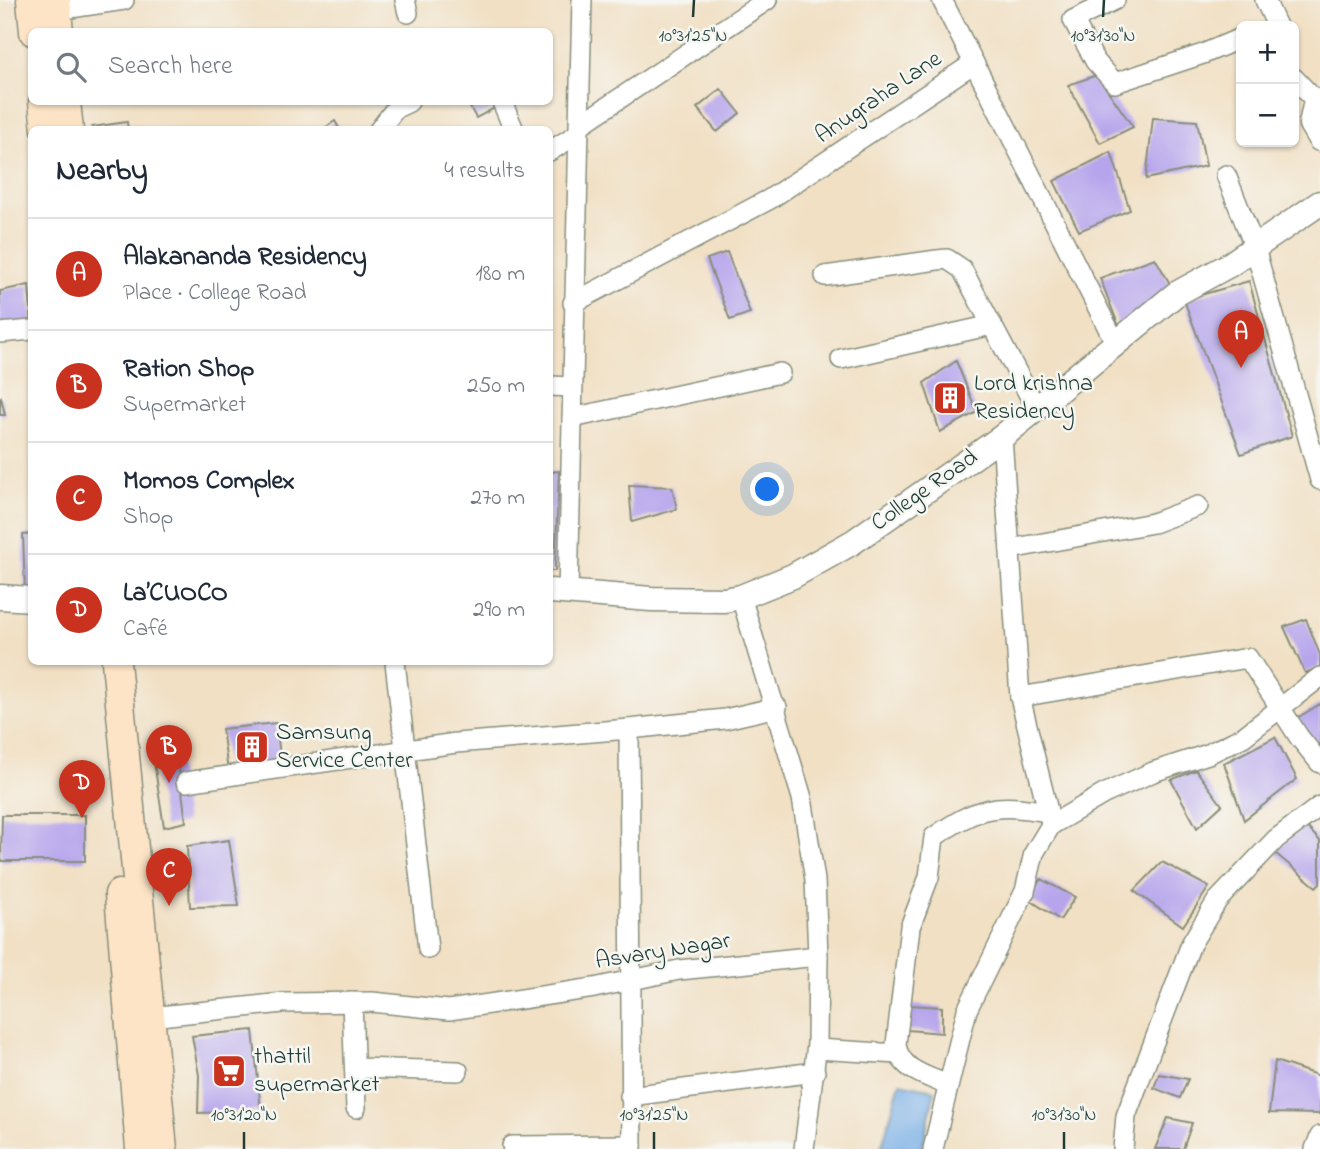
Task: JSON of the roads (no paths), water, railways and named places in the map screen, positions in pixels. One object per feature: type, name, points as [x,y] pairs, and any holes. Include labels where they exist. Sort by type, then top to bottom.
[{"type":"main road","points":[[31,0],[34,28]]},
{"type":"main road","points":[[43,105],[46,126]]},
{"type":"main road","points":[[66,105],[69,126]]},
{"type":"main road","points":[[101,665],[140,1149]]},
{"type":"main road","points":[[116,665],[163,1149]]},
{"type":"street","points":[[58,14],[124,0]]},
{"type":"street","points":[[559,592],[572,418],[582,0]]},
{"type":"street","points":[[553,149],[767,0]]},
{"type":"street","points":[[942,0],[974,63]]},
{"type":"street","points":[[1115,0],[1073,20],[1096,61],[1115,83],[1236,40]]},
{"type":"street","points":[[1265,0],[1273,21]]},
{"type":"street","name":"Anugraha Lane","points":[[573,303],[770,200],[974,63],[1115,342]]},
{"type":"street","points":[[1299,83],[1318,101],[1311,124],[1320,139]]},
{"type":"street","points":[[382,126],[396,108],[402,105]]},
{"type":"street","points":[[503,105],[512,126]]},
{"type":"street","points":[[1226,175],[1255,248],[1320,480]]},
{"type":"street","name":"College Road","points":[[559,592],[724,600],[741,597],[793,576],[853,542],[1002,437],[1176,294],[1255,248],[1320,203]]},
{"type":"street","points":[[825,276],[947,259],[962,269],[1037,408]]},
{"type":"street","points":[[841,359],[992,325]]},
{"type":"street","points":[[0,333],[28,330]]},
{"type":"street","points":[[572,418],[780,373]]},
{"type":"street","points":[[553,386],[572,387]]},
{"type":"street","points":[[933,1149],[967,1010],[1025,891],[1034,853],[1050,818],[1020,697],[1002,437]]},
{"type":"street","points":[[1010,549],[1153,523],[1198,506]]},
{"type":"street","points":[[0,597],[28,599]]},
{"type":"street","points":[[741,597],[777,708],[802,798],[815,880],[818,956],[817,1049],[804,1149]]},
{"type":"street","points":[[1020,697],[1241,657],[1248,658],[1299,737],[1320,763]]},
{"type":"street","points":[[395,665],[428,949]]},
{"type":"street","points":[[948,1085],[910,1069],[898,1054],[908,936],[929,877],[934,837],[972,812],[1019,807],[1050,818],[1153,772],[1208,754],[1243,737],[1320,677]]},
{"type":"street","points":[[186,782],[404,753],[456,743],[725,719],[777,708]]},
{"type":"street","points":[[512,1146],[632,1147],[629,729]]},
{"type":"street","points":[[1123,1149],[1126,1116],[1191,944],[1217,901],[1276,839],[1320,806]]},
{"type":"street","name":"Asvary Nagar","points":[[150,1017],[283,1003],[352,1002],[449,1010],[630,981],[679,970],[818,956]]},
{"type":"street","points":[[352,1002],[356,1108]]},
{"type":"street","points":[[817,1049],[898,1054]]},
{"type":"street","points":[[356,1068],[458,1072]]},
{"type":"street","points":[[630,1096],[815,1072]]},
{"type":"street","points":[[1315,1149],[1320,1136]]},
{"type":"water","points":[[900,1083],[935,1090],[922,1149],[881,1149]]},
{"type":"place","name":"Alakananda Residency","points":[[1241,368]]},
{"type":"place","name":"Lord krishna Residency","points":[[950,398]]},
{"type":"place","name":"Samsung Service Center","points":[[252,747]]},
{"type":"place","name":"Ration Shop","points":[[169,783]]},
{"type":"place","name":"La’CUOCO","points":[[82,818]]},
{"type":"place","name":"Momos Complex","points":[[169,906]]},
{"type":"place","name":"thattil supermarket","points":[[229,1071]]}]
